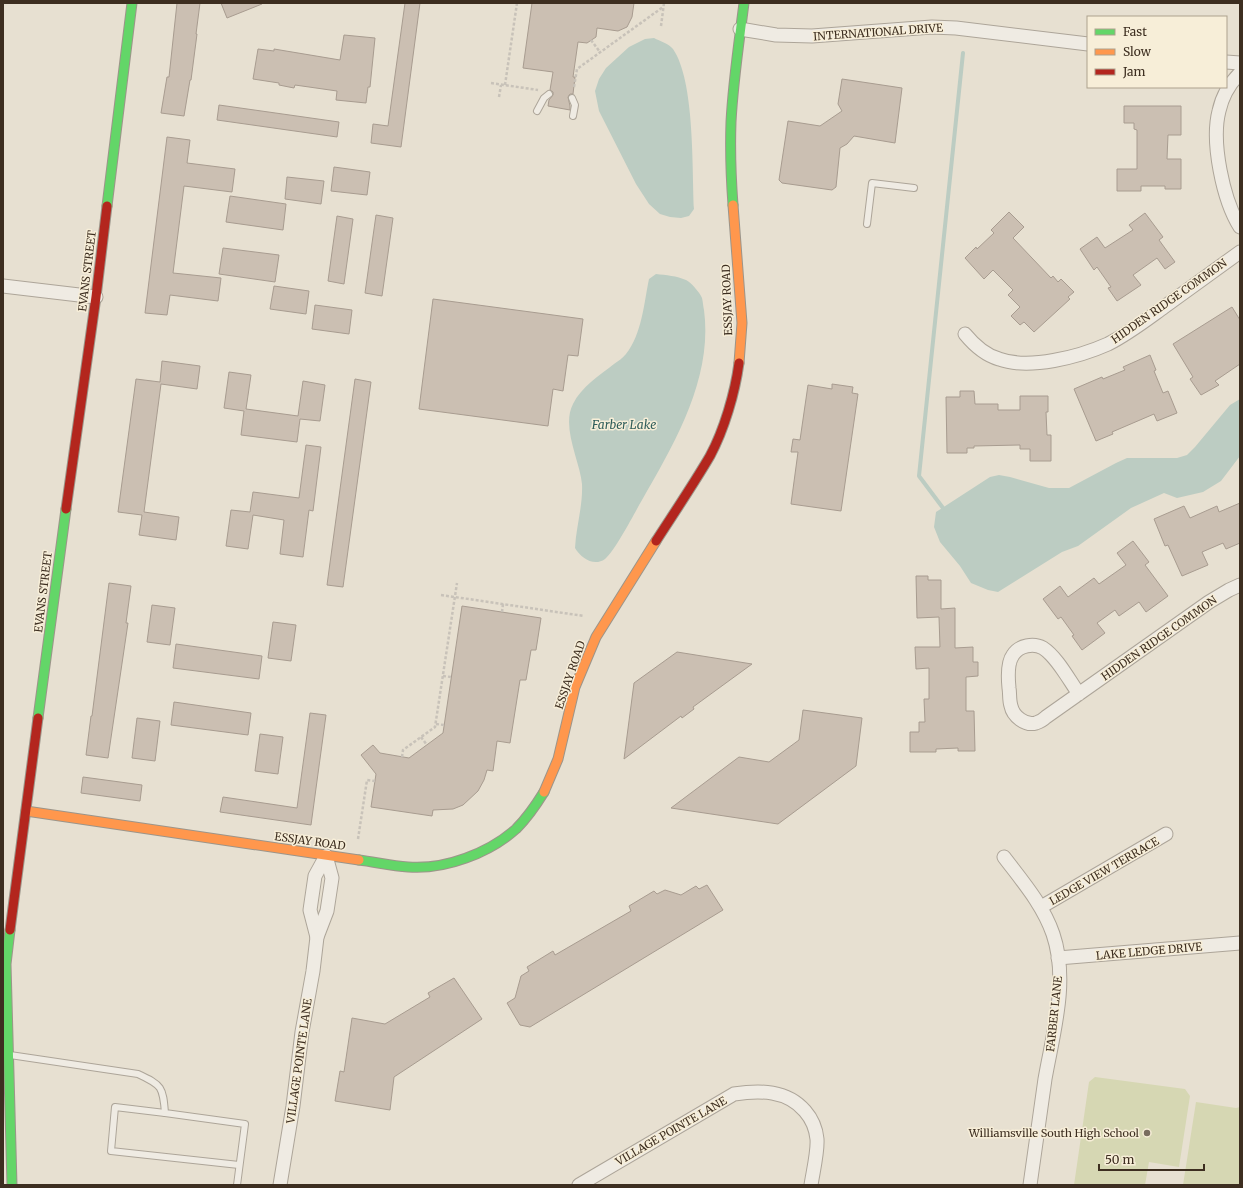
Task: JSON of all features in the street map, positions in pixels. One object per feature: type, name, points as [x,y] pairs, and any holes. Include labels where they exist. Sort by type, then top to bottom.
[{"type":"street","name":"EVANS STREET","points":[[12,1185],[7,1165],[8,1055],[6,964],[59,555],[96,297],[132,3]]},
{"type":"street","name":"ESSJAY ROAD","points":[[26,811],[326,856],[409,867],[427,867],[454,863],[490,848],[507,836],[533,810],[546,790],[556,766],[573,694],[592,644],[710,455],[722,428],[731,399],[738,369],[742,323],[731,173],[731,122],[744,3]]},
{"type":"street","name":"INTERNATIONAL DRIVE","points":[[740,29],[776,35],[812,36],[932,27],[956,28],[1087,44]]},
{"type":"street","points":[[1227,62],[1240,63]]},
{"type":"street","points":[[1240,73],[1226,92],[1219,110],[1216,127],[1218,158],[1222,181],[1229,203],[1240,227]]},
{"type":"street","name":"HIDDEN RIDGE COMMON","points":[[965,334],[984,352],[998,359],[1012,362],[1058,360],[1084,353],[1109,343],[1132,330],[1240,252]]},
{"type":"street","points":[[3,286],[96,297]]},
{"type":"street","name":"HIDDEN RIDGE COMMON","points":[[1079,694],[1053,657],[1044,649],[1038,646],[1028,645],[1019,649],[1013,655],[1009,665],[1010,706],[1014,714],[1020,720],[1028,723],[1036,723],[1079,694],[1209,602],[1240,585]]},
{"type":"street","name":"LEDGE VIEW TERRACE","points":[[1041,907],[1166,834]]},
{"type":"street","name":"VILLAGE POINTE LANE","points":[[280,1185],[293,1106],[302,1032],[318,937],[327,911],[332,878],[326,856]]},
{"type":"street","name":"FARBER LANE","points":[[1004,857],[1041,907],[1053,936],[1058,958],[1060,983],[1055,1027],[1045,1079],[1030,1185]]},
{"type":"street","name":"LAKE LEDGE DRIVE","points":[[1058,958],[1240,943]]},
{"type":"street","name":"VILLAGE POINTE LANE","points":[[579,1185],[734,1094],[749,1091],[776,1093],[790,1098],[800,1105],[809,1116],[815,1128],[817,1140],[811,1185]]},
{"type":"lane","points":[[537,111],[544,98],[549,94]]},
{"type":"lane","points":[[572,98],[575,105],[573,116]]},
{"type":"lane","points":[[867,224],[872,183],[914,188]]},
{"type":"lane","points":[[8,1055],[138,1074],[156,1082],[164,1094],[165,1113]]},
{"type":"lane","points":[[237,1185],[245,1124],[115,1107],[111,1151],[239,1165]]},
{"type":"path","points":[[505,85],[517,3]]},
{"type":"path","points":[[661,26],[664,3]]},
{"type":"path","points":[[574,87],[577,68],[663,8]]},
{"type":"path","points":[[591,40],[600,52]]},
{"type":"path","points":[[491,83],[541,90]]},
{"type":"path","points":[[499,97],[501,85]]},
{"type":"path","points":[[402,757],[403,750],[435,728],[457,583]]},
{"type":"path","points":[[441,595],[584,616]]},
{"type":"path","points":[[502,612],[503,604]]},
{"type":"path","points":[[443,676],[452,677]]},
{"type":"path","points":[[436,724],[444,725]]},
{"type":"path","points":[[421,737],[427,745]]},
{"type":"path","points":[[358,839],[367,780],[375,781]]},
{"type":"green space","points":[[1095,1077],[1185,1089],[1190,1096],[1179,1167],[1149,1162],[1145,1185],[1074,1185],[1089,1082]]},
{"type":"green space","points":[[1196,1102],[1236,1108],[1240,1107],[1240,1185],[1183,1185]]},
{"type":"water","points":[[654,38],[667,44],[673,49],[680,63],[689,103],[694,209],[689,216],[681,218],[660,214],[649,204],[636,184],[599,111],[595,91],[599,79],[606,68],[629,47],[645,39]]},
{"type":"water","name":"Farber Lake","points":[[656,274],[686,280],[693,285],[701,296],[704,310],[705,335],[703,360],[689,409],[667,456],[614,548],[605,559],[592,562],[584,558],[575,548],[582,484],[570,433],[570,413],[576,398],[581,392],[591,382],[623,357],[631,346],[636,337],[642,318],[649,279]]},
{"type":"water","points":[[1240,399],[1240,456],[1221,481],[1203,492],[1177,498],[1164,493],[1131,508],[1078,546],[1062,552],[998,592],[988,590],[971,583],[960,566],[940,542],[934,527],[936,512],[990,477],[999,475],[1049,488],[1069,488],[1127,458],[1177,458],[1187,455],[1230,405]]},
{"type":"building","points":[[177,3],[200,3],[191,80],[184,116],[161,113],[167,77],[169,77]]},
{"type":"building","points":[[221,3],[262,3],[262,4],[227,18]]},
{"type":"building","points":[[405,3],[420,3],[401,147],[371,143],[373,124],[388,126]]},
{"type":"building","points":[[532,3],[634,3],[632,17],[627,27],[618,31],[597,28],[596,37],[587,43],[578,42],[573,77],[575,77],[573,94],[570,94],[568,97],[570,110],[548,106],[549,100],[553,95],[553,92],[550,90],[553,72],[523,68]]},
{"type":"building","points":[[344,35],[375,38],[370,87],[368,87],[366,103],[336,100],[337,91],[295,85],[294,88],[279,85],[279,83],[253,79],[258,49],[274,51],[274,49],[340,60]]},
{"type":"building","points":[[842,79],[902,88],[895,143],[854,136],[847,144],[840,148],[836,187],[832,190],[782,183],[779,180],[788,121],[820,126],[842,111],[838,104]]},
{"type":"building","points":[[219,105],[339,122],[337,137],[217,120]]},
{"type":"building","points":[[1124,106],[1181,106],[1181,135],[1168,135],[1167,159],[1181,159],[1181,189],[1165,189],[1165,186],[1141,186],[1141,191],[1117,191],[1117,169],[1137,169],[1137,130],[1134,129],[1134,123],[1124,123]]},
{"type":"building","points":[[167,137],[190,140],[187,163],[235,169],[232,192],[184,186],[173,273],[221,278],[218,301],[170,295],[167,315],[145,313]]},
{"type":"building","points":[[334,167],[370,172],[367,195],[331,191]]},
{"type":"building","points":[[287,177],[324,181],[321,204],[285,199]]},
{"type":"building","points":[[230,196],[286,204],[283,230],[226,222]]},
{"type":"building","points":[[1009,212],[1024,227],[1013,238],[1051,278],[1053,276],[1058,282],[1061,279],[1074,292],[1068,297],[1070,299],[1034,332],[1024,322],[1020,325],[1011,316],[1020,307],[1008,295],[1013,290],[993,270],[984,279],[965,258],[994,233],[991,230]]},
{"type":"building","points":[[1145,213],[1163,237],[1159,240],[1175,262],[1165,269],[1157,258],[1133,275],[1141,285],[1117,301],[1108,288],[1111,287],[1097,267],[1094,270],[1080,249],[1097,237],[1105,248],[1133,230],[1129,225]]},
{"type":"building","points":[[376,215],[393,218],[382,296],[365,293]]},
{"type":"building","points":[[337,216],[353,219],[344,284],[328,281]]},
{"type":"building","points":[[223,248],[279,255],[275,282],[219,274]]},
{"type":"building","points":[[274,286],[309,291],[306,314],[270,309]]},
{"type":"building","points":[[433,299],[583,319],[578,356],[568,355],[563,391],[553,389],[548,426],[419,409]]},
{"type":"building","points":[[315,305],[352,310],[349,334],[312,329]]},
{"type":"building","points":[[1232,307],[1240,320],[1240,364],[1215,381],[1219,385],[1201,395],[1190,379],[1193,377],[1173,344]]},
{"type":"building","points":[[1150,355],[1156,370],[1154,371],[1163,393],[1168,391],[1177,413],[1157,421],[1154,414],[1112,432],[1113,434],[1096,441],[1074,389],[1102,377],[1103,379],[1125,370],[1123,367]]},
{"type":"building","points":[[162,361],[200,366],[197,389],[161,384],[144,512],[179,517],[176,540],[139,535],[142,515],[118,512],[136,379],[160,382]]},
{"type":"building","points":[[229,372],[251,375],[246,409],[298,416],[303,381],[325,385],[320,421],[300,419],[297,442],[241,435],[244,411],[224,408]]},
{"type":"building","points":[[355,379],[371,382],[343,587],[327,585]]},
{"type":"building","points":[[832,384],[853,387],[852,393],[858,394],[841,511],[791,504],[798,452],[791,452],[793,439],[800,440],[808,385],[832,389]]},
{"type":"building","points":[[960,391],[974,391],[975,404],[998,404],[998,410],[1020,410],[1020,396],[1048,396],[1048,412],[1046,412],[1047,435],[1051,435],[1051,461],[1030,461],[1030,449],[1020,449],[1020,445],[974,446],[974,448],[967,448],[967,453],[947,453],[946,397],[960,397]]},
{"type":"building","points":[[306,445],[321,447],[313,511],[309,510],[303,557],[280,554],[284,520],[253,515],[248,549],[226,546],[231,510],[250,512],[253,492],[299,498]]},
{"type":"building","points":[[1240,503],[1240,543],[1226,549],[1223,543],[1202,552],[1208,565],[1182,576],[1168,545],[1165,546],[1154,519],[1184,506],[1190,518],[1217,506],[1219,512]]},
{"type":"building","points":[[1133,541],[1149,562],[1145,565],[1168,596],[1146,612],[1139,602],[1119,616],[1115,610],[1097,623],[1105,633],[1082,650],[1072,636],[1074,635],[1061,617],[1058,619],[1043,599],[1060,586],[1068,597],[1094,578],[1099,584],[1126,565],[1117,553]]},
{"type":"building","points":[[916,576],[928,576],[928,580],[941,580],[941,609],[955,608],[955,648],[973,647],[973,662],[978,662],[978,676],[966,677],[966,711],[974,711],[975,751],[958,751],[958,748],[936,749],[936,752],[910,752],[910,732],[919,732],[919,722],[925,722],[924,699],[929,699],[929,668],[916,669],[915,647],[940,647],[939,617],[917,618]]},
{"type":"building","points":[[109,583],[131,586],[126,623],[128,623],[108,758],[86,755]]},
{"type":"building","points":[[152,605],[175,608],[170,645],[147,642]]},
{"type":"building","points":[[462,606],[541,618],[536,650],[531,650],[526,680],[520,680],[510,743],[497,741],[493,771],[487,770],[478,791],[463,805],[453,809],[433,810],[432,816],[371,807],[376,774],[361,755],[373,745],[380,753],[409,758],[443,733]]},
{"type":"building","points":[[273,622],[296,625],[291,661],[268,658]]},
{"type":"building","points":[[176,644],[262,656],[259,679],[173,668]]},
{"type":"building","points":[[677,652],[752,664],[693,707],[694,709],[682,718],[681,716],[624,759],[634,683]]},
{"type":"building","points":[[174,702],[251,713],[248,735],[171,725]]},
{"type":"building","points":[[803,710],[862,718],[856,766],[778,824],[671,808],[739,757],[769,762],[799,740]]},
{"type":"building","points":[[310,713],[326,715],[311,825],[220,812],[223,797],[297,808]]},
{"type":"building","points":[[137,718],[160,721],[155,761],[132,758]]},
{"type":"building","points":[[260,734],[283,737],[278,774],[255,771]]},
{"type":"building","points":[[83,777],[142,785],[140,801],[81,793]]},
{"type":"building","points":[[707,885],[723,910],[530,1027],[520,1025],[507,1003],[515,998],[521,976],[529,971],[527,967],[553,951],[555,955],[631,911],[629,906],[654,891],[657,894],[665,890],[681,895],[696,886],[699,889]]},
{"type":"building","points":[[454,978],[482,1019],[394,1077],[390,1110],[335,1101],[340,1071],[344,1072],[352,1018],[385,1024],[430,997],[428,993]]},
{"type":"waterway","points":[[943,508],[919,476],[963,53]]},
{"type":"traffic: fast","points":[[107,206],[132,3]]},
{"type":"traffic: fast","points":[[733,205],[731,122],[744,3]]},
{"type":"traffic: fast","points":[[38,718],[66,509]]},
{"type":"traffic: fast","points":[[359,860],[402,866],[422,867],[437,866],[466,858],[493,845],[516,829],[544,792]]},
{"type":"traffic: fast","points":[[10,930],[6,964],[12,1185]]},
{"type":"traffic: slow","points":[[733,205],[742,323],[739,363]]},
{"type":"traffic: slow","points":[[544,792],[558,759],[575,687],[596,637],[656,541]]},
{"type":"traffic: slow","points":[[26,811],[359,860]]},
{"type":"traffic: jam","points":[[66,509],[96,297],[107,206]]},
{"type":"traffic: jam","points":[[656,541],[697,478],[715,446],[720,435],[735,387],[739,363]]},
{"type":"traffic: jam","points":[[10,930],[38,718]]},
{"type":"place","name":"Williamsville South High School","points":[[1147,1133]]}]
